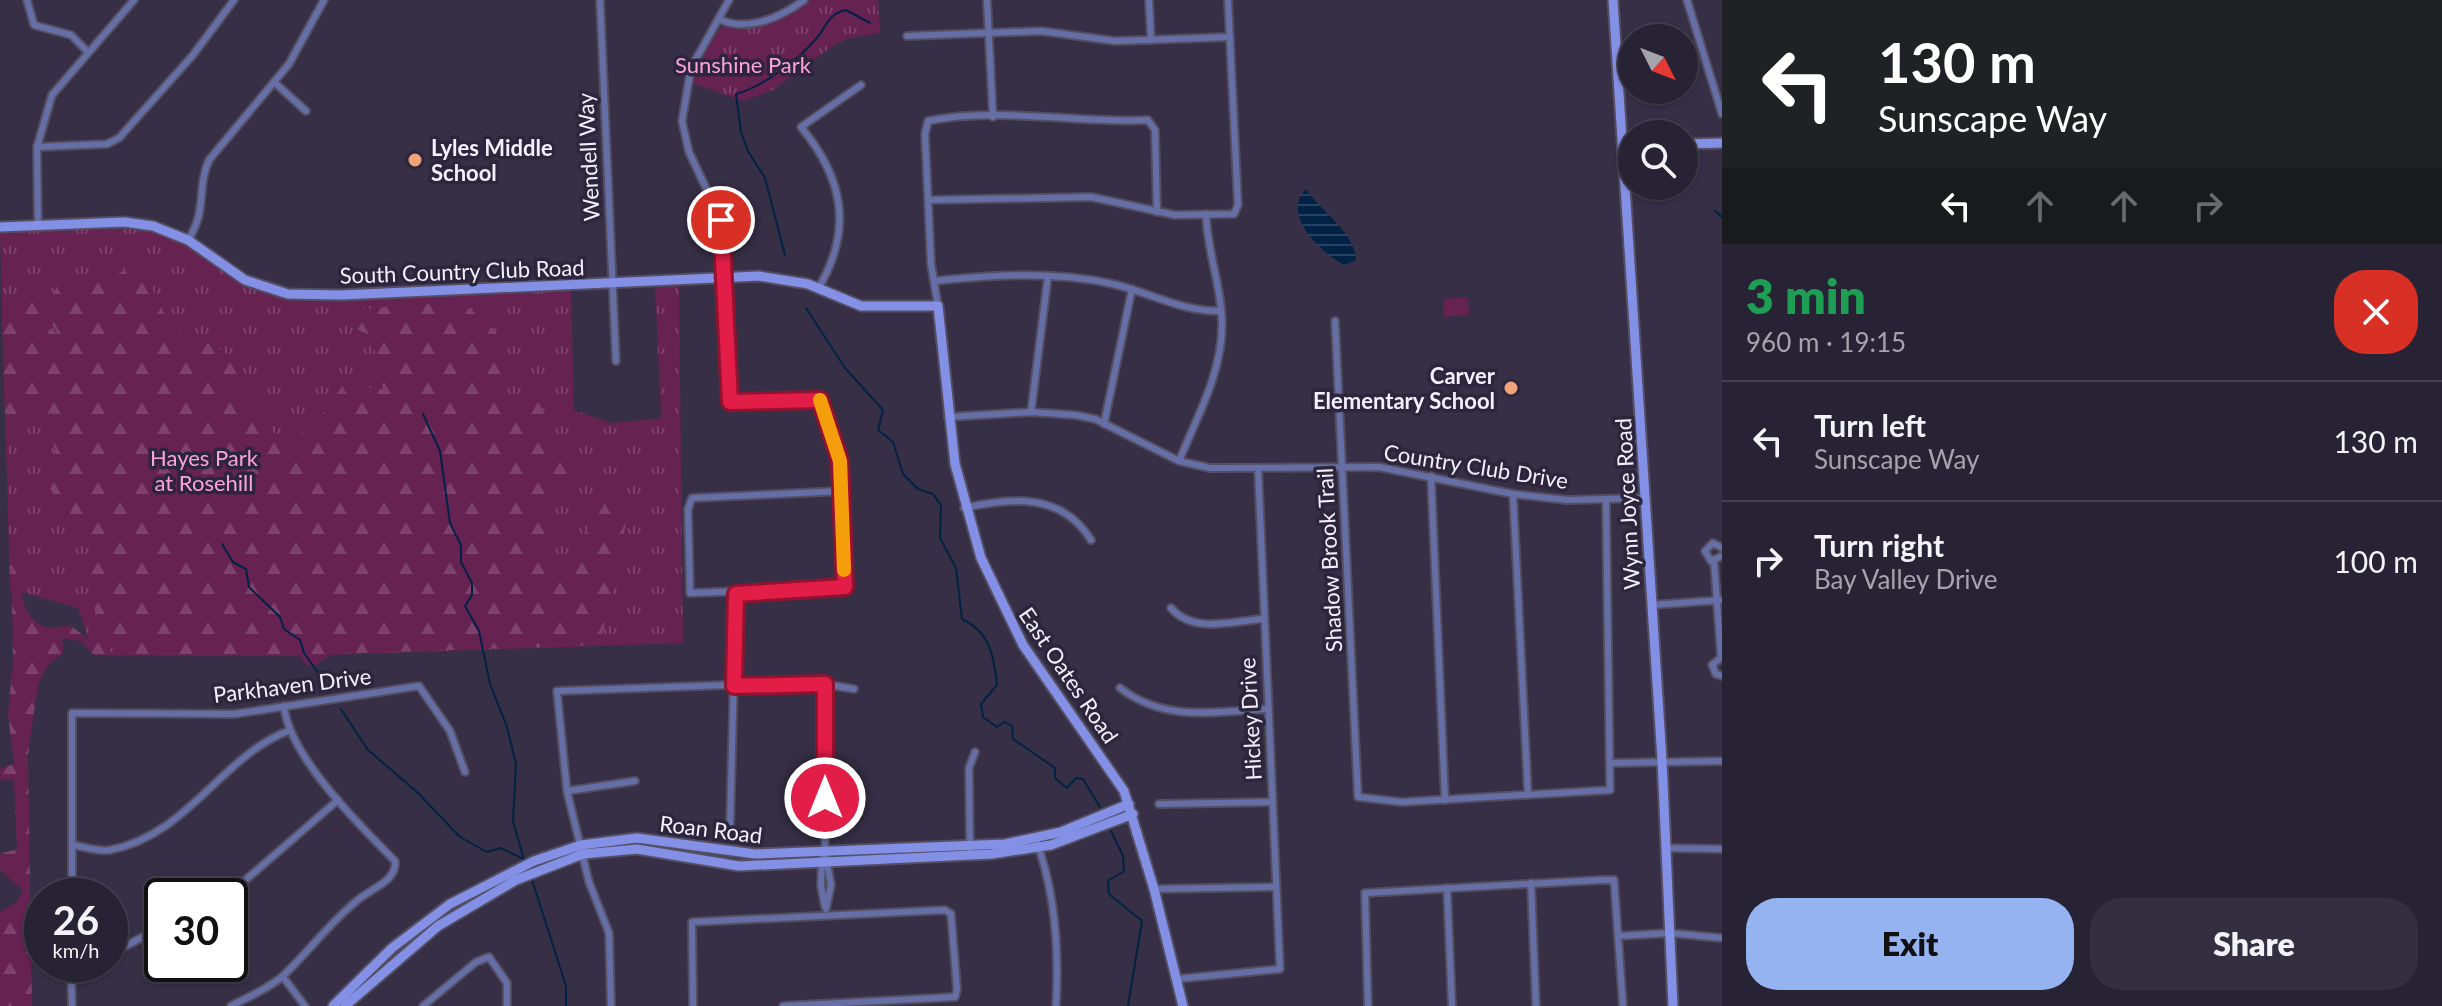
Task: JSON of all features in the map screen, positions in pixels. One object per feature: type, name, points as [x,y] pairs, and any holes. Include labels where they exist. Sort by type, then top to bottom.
[{"type":"street","points":[[27,0],[34,25],[71,35],[88,52]]},
{"type":"street","points":[[38,226],[37,147],[52,95],[134,0]]},
{"type":"street","points":[[37,147],[107,144],[119,138],[193,55],[234,0]]},
{"type":"street","points":[[188,240],[202,211],[202,175],[209,160],[274,82],[311,28],[324,0]]},
{"type":"street","name":"Wendell Way","points":[[600,0],[616,361]]},
{"type":"street","points":[[729,0],[721,20],[691,68],[682,121],[689,152],[721,220],[730,402],[820,400],[837,447],[842,491],[845,587],[736,594],[690,593],[688,509],[692,498],[842,491]]},
{"type":"street","points":[[721,20],[741,25],[763,21],[804,0]]},
{"type":"street","points":[[987,0],[993,117],[1059,115],[1120,121],[1148,120],[1155,130],[1157,212]]},
{"type":"street","points":[[1149,0],[1151,40]]},
{"type":"street","points":[[929,200],[1091,197],[1157,212],[1234,214],[1228,0]]},
{"type":"street","name":"Wynn Joyce Road","points":[[1613,0],[1625,120]]},
{"type":"street","points":[[1687,0],[1722,114]]},
{"type":"street","points":[[907,36],[1041,31],[1103,40],[1230,37]]},
{"type":"street","points":[[274,82],[306,111]]},
{"type":"street","points":[[818,289],[835,255],[841,210],[827,162],[801,127],[861,85]]},
{"type":"street","name":"East Oates Road","points":[[993,117],[928,121],[925,134],[934,281],[947,417],[964,508],[1008,620],[1058,698],[1102,755],[1131,809],[1183,1006]]},
{"type":"street","points":[[1698,144],[1722,143]]},
{"type":"street","name":"Wynn Joyce Road","points":[[1631,200],[1673,1006]]},
{"type":"street","points":[[1179,461],[1217,367],[1221,311],[1208,252],[1206,214]]},
{"type":"street","name":"South Country Club Road","points":[[0,227],[124,222],[168,230],[188,240],[245,280],[288,294],[770,276],[818,289],[861,306],[938,306]]},
{"type":"street","points":[[934,281],[1048,276],[1094,280],[1132,289],[1178,308],[1221,311]]},
{"type":"street","points":[[1031,412],[1048,276]]},
{"type":"street","points":[[1104,424],[1132,289]]},
{"type":"street","name":"Shadow Brook Trail","points":[[1335,321],[1358,797],[1402,802],[1445,800]]},
{"type":"street","points":[[947,417],[1031,412],[1075,415],[1104,424],[1179,461],[1210,468],[1258,468]]},
{"type":"street","name":"Country Club Drive","points":[[1258,468],[1342,466],[1431,476],[1513,494],[1606,502],[1645,498]]},
{"type":"street","name":"Hickey Drive","points":[[1176,979],[1280,969],[1258,468]]},
{"type":"street","points":[[1431,476],[1445,800],[1610,790],[1606,502]]},
{"type":"street","points":[[1513,494],[1528,794]]},
{"type":"street","points":[[964,508],[1008,499],[1039,502],[1077,521],[1091,540]]},
{"type":"street","points":[[1714,561],[1706,557],[1705,548],[1713,543],[1722,548]]},
{"type":"street","points":[[1714,561],[1722,556]]},
{"type":"street","points":[[1714,561],[1722,657],[1712,665],[1716,674],[1722,676]]},
{"type":"street","points":[[730,827],[736,594]]},
{"type":"street","points":[[1651,605],[1719,600]]},
{"type":"street","points":[[1171,608],[1181,620],[1194,624],[1263,619]]},
{"type":"street","points":[[825,684],[825,859],[830,894],[826,912]]},
{"type":"street","points":[[611,1006],[609,933],[589,882],[567,791],[557,691],[825,684],[854,689]]},
{"type":"street","name":"Parkhaven Drive","points":[[73,845],[72,713],[235,714],[419,686],[450,731],[465,772]]},
{"type":"street","points":[[1120,688],[1141,704],[1166,712],[1267,709]]},
{"type":"street","points":[[231,1006],[283,977],[327,926],[392,876],[396,869],[395,861],[338,800],[288,731],[284,706]]},
{"type":"street","points":[[72,878],[73,845],[107,851],[132,843],[195,806],[251,750],[288,731]]},
{"type":"street","points":[[970,850],[969,768],[975,752]]},
{"type":"street","points":[[1612,763],[1722,761]]},
{"type":"street","points":[[567,791],[635,781]]},
{"type":"street","points":[[825,798],[858,797]]},
{"type":"street","points":[[248,878],[338,800]]},
{"type":"street","points":[[1159,804],[1272,802]]},
{"type":"street","name":"Roan Road","points":[[333,1006],[392,948],[450,904],[534,861],[582,849],[637,838],[738,854],[825,859],[970,850],[1038,844],[1131,809]]},
{"type":"street","points":[[1038,844],[1056,936],[1056,1006]]},
{"type":"street","points":[[1665,848],[1722,849]]},
{"type":"street","name":"Roan Road","points":[[345,1006],[419,940],[450,918],[516,880],[582,849]]},
{"type":"street","points":[[1368,1006],[1365,893],[1614,880],[1623,1006]]},
{"type":"street","points":[[1531,883],[1536,1006]]},
{"type":"street","points":[[1154,889],[1276,887]]},
{"type":"street","points":[[1447,888],[1452,1006]]},
{"type":"street","points":[[693,1006],[692,922],[826,912],[949,912],[957,989],[955,997],[783,1006]]},
{"type":"street","points":[[1618,936],[1670,933],[1722,938]]},
{"type":"street","points":[[423,1006],[476,962],[489,957],[507,983],[507,1006]]},
{"type":"street","points":[[283,977],[305,1006]]},
{"type":"street","points":[[71,982],[72,1006]]},
{"type":"green space","name":"Sunshine Park","points":[[809,0],[878,0],[880,33],[850,38],[834,45],[773,90],[744,101],[691,83],[702,56],[721,27],[778,19]]},
{"type":"green space","name":"Hayes Park at Rosehill","points":[[142,228],[181,244],[250,286],[290,300],[571,290],[574,410],[611,423],[661,418],[655,285],[679,285],[683,643],[300,656],[94,655],[78,608],[10,589],[0,232]]},
{"type":"green space","name":"Hayes Park at Rosehill","points":[[129,266],[144,272],[167,319],[188,342],[213,344],[228,355],[247,397],[282,443],[313,427],[343,385],[383,389],[372,336],[342,323],[349,310],[461,301],[496,331],[504,404],[542,399],[548,452],[589,470],[555,505],[547,554],[567,567],[614,488],[630,505],[600,645],[331,654],[315,666],[306,665],[300,656],[94,655],[80,641],[62,638],[63,653],[47,666],[38,685],[28,754],[30,878],[24,878],[24,982],[32,982],[32,1006],[0,1006],[0,912],[16,903],[23,890],[0,870],[0,854],[17,849],[14,779],[0,780],[0,769],[14,764],[8,714],[13,661],[11,553],[16,548],[23,556],[20,575],[22,597],[30,616],[37,623],[49,628],[71,626],[87,638],[91,646],[100,639],[110,651],[122,655],[137,647],[97,635],[89,536],[50,489],[58,468],[53,442],[63,426],[61,415],[47,413],[5,417],[2,316],[29,301],[46,304],[43,317],[46,328],[57,333],[46,314],[61,275],[104,279]]},
{"type":"green space","points":[[1468,297],[1469,315],[1444,317],[1443,299]]},
{"type":"water","points":[[1306,189],[1350,240],[1356,260],[1344,265],[1325,252],[1307,232],[1298,210],[1299,199]]},
{"type":"waterway","points":[[785,255],[765,178],[748,151],[741,132],[736,94],[757,86],[789,64],[840,12],[846,10],[870,23]]},
{"type":"waterway","points":[[1715,211],[1722,217]]},
{"type":"waterway","points":[[806,308],[845,368],[883,410],[878,430],[893,442],[903,474],[918,489],[933,494],[941,505],[940,538],[956,568],[962,619],[985,638],[994,664],[997,685],[981,704],[983,717],[997,727],[1005,722],[1012,726],[1013,739],[1055,768],[1055,778],[1067,788],[1076,778],[1083,779],[1100,807]]},
{"type":"waterway","points":[[423,414],[440,451],[450,523],[461,545],[461,562],[472,583],[472,595],[465,606],[479,631],[490,684],[507,727],[516,764],[513,821],[524,860]]},
{"type":"waterway","points":[[222,544],[233,562],[246,569],[249,587],[280,617],[284,629],[300,640],[304,653],[324,681]]},
{"type":"waterway","points":[[341,709],[368,750],[417,792],[460,837],[487,852],[501,848],[523,859]]},
{"type":"waterway","points":[[1111,831],[1123,856],[1124,871],[1108,881],[1109,894],[1142,921],[1128,1006]]},
{"type":"waterway","points":[[532,880],[566,986],[566,1006]]},
{"type":"slow traffic","points":[[820,400],[840,461],[844,570]]},
{"type":"place","name":"Lyles Middle School","points":[[415,160]]},
{"type":"place","name":"Carver Elementary School","points":[[1511,388]]},
{"type":"route","points":[[721,220],[730,402],[820,400],[840,461],[845,587],[736,594],[735,610],[734,686],[825,684],[825,798]]}]
